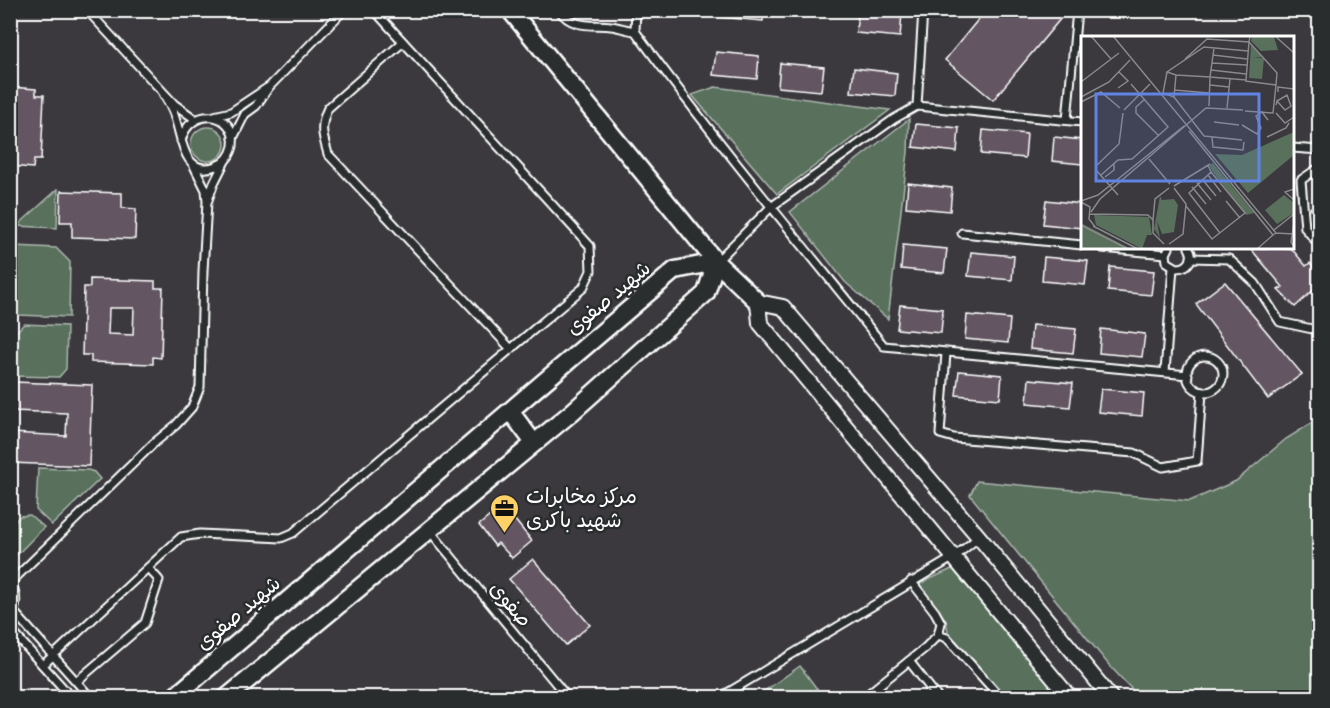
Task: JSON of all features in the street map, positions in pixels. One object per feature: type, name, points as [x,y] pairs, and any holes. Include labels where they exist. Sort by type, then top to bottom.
[{"type":"street","points":[[510,10],[716,262],[758,302],[783,307],[979,537],[1111,698]]},
{"type":"street","points":[[226,698],[534,443],[706,292],[716,262]]},
{"type":"street","name":"شهید صفوی","points":[[173,698],[675,270],[716,262]]},
{"type":"street","points":[[758,302],[760,323],[1071,698]]},
{"type":"street","points":[[510,411],[534,443]]},
{"type":"lane","points":[[87,10],[163,93],[195,119]]},
{"type":"lane","points":[[207,202],[214,183],[230,154],[233,138],[245,114],[256,106],[269,87],[344,10]]},
{"type":"lane","points":[[43,665],[181,537],[200,534],[281,538],[293,532],[583,288],[591,271],[590,246],[374,10]]},
{"type":"lane","points":[[559,10],[561,15],[579,25],[611,26],[635,31]]},
{"type":"lane","points":[[636,10],[635,31],[771,207],[884,346],[1188,375]]},
{"type":"lane","points":[[917,106],[923,10]]},
{"type":"lane","points":[[1067,120],[1077,10]]},
{"type":"lane","points":[[403,42],[327,108],[322,120],[321,132],[328,154],[511,349]]},
{"type":"lane","points":[[181,141],[188,125],[195,119],[231,112],[269,87]]},
{"type":"lane","points":[[92,698],[12,615],[17,600],[11,582],[154,443],[176,425],[192,407],[200,387],[206,190],[193,164],[182,150],[175,117],[163,93]]},
{"type":"lane","points":[[716,262],[771,207],[894,119],[917,106],[1081,122]]},
{"type":"lane","points":[[211,116],[226,124],[233,138]]},
{"type":"lane","points":[[1294,148],[1320,150]]},
{"type":"lane","points":[[193,164],[210,168],[225,161]]},
{"type":"lane","points":[[1320,167],[1301,180],[1305,228],[1320,246]]},
{"type":"lane","points":[[962,233],[1081,245]]},
{"type":"lane","points":[[1124,249],[1167,251],[1167,262],[1173,267],[1185,267],[1191,258],[1189,249]]},
{"type":"lane","points":[[1191,258],[1229,259],[1254,283],[1280,322],[1312,329],[1320,326]]},
{"type":"lane","points":[[1165,372],[1173,267]]},
{"type":"lane","points":[[946,353],[940,434],[954,438],[1134,453],[1163,467],[1197,461],[1202,392]]},
{"type":"lane","points":[[1207,357],[1217,361],[1223,371],[1221,382],[1213,390],[1202,392],[1192,386],[1188,375],[1189,368],[1196,359],[1207,357]]},
{"type":"lane","name":"صفوی","points":[[430,530],[568,698]]},
{"type":"lane","points":[[719,698],[954,557],[979,537]]},
{"type":"lane","points":[[76,681],[145,623],[159,580],[148,567]]},
{"type":"lane","points":[[864,697],[938,636],[941,623],[911,581]]},
{"type":"lane","points":[[10,629],[72,698]]},
{"type":"lane","points":[[938,636],[947,638],[1001,698]]},
{"type":"lane","points":[[909,661],[938,698]]},
{"type":"green space","points":[[715,87],[890,110],[777,194],[692,95]]},
{"type":"green space","points":[[909,119],[908,152],[888,319],[845,282],[790,212]]},
{"type":"green space","points":[[208,127],[220,132],[225,144],[220,156],[208,161],[196,156],[191,144],[196,132]]},
{"type":"green space","points":[[58,189],[57,228],[17,226]]},
{"type":"green space","points":[[14,246],[56,248],[70,262],[69,317],[18,315],[11,307]]},
{"type":"green space","points":[[24,324],[67,326],[66,369],[59,377],[11,376],[11,337]]},
{"type":"green space","points":[[1315,421],[1320,426],[1319,697],[1139,697],[1109,665],[970,495],[977,481],[1190,501],[1236,481],[1286,439]]},
{"type":"green space","points":[[38,468],[88,470],[94,472],[100,479],[52,525],[36,510]]},
{"type":"green space","points":[[30,515],[44,527],[11,561],[11,525],[20,516]]},
{"type":"green space","points":[[954,568],[1061,697],[1004,697],[948,632],[946,620],[919,584]]},
{"type":"green space","points":[[800,666],[823,697],[756,697]]},
{"type":"building","points":[[653,10],[694,10],[694,14]]},
{"type":"building","points":[[720,10],[764,10],[763,21],[719,17]]},
{"type":"building","points":[[858,10],[902,13],[900,37],[856,33]]},
{"type":"building","points":[[986,10],[1052,10],[1061,18],[993,100],[945,60]]},
{"type":"building","points":[[716,52],[759,56],[757,79],[713,75]]},
{"type":"building","points":[[780,63],[824,67],[821,91],[778,87]]},
{"type":"building","points":[[854,68],[897,73],[895,96],[851,92]]},
{"type":"building","points":[[10,87],[36,89],[36,95],[44,95],[41,160],[34,160],[33,168],[10,166],[10,138],[13,138],[14,113],[10,113]]},
{"type":"building","points":[[916,124],[959,128],[957,152],[913,147]]},
{"type":"building","points":[[983,130],[1027,134],[1025,158],[981,154]]},
{"type":"building","points":[[1054,137],[1081,140],[1081,164],[1052,161]]},
{"type":"building","points":[[908,183],[952,188],[950,211],[906,207]]},
{"type":"building","points":[[61,191],[122,193],[122,208],[136,209],[135,239],[72,237],[72,222],[60,222]]},
{"type":"building","points":[[1046,200],[1081,204],[1081,228],[1043,224]]},
{"type":"building","points":[[1320,201],[1320,221],[1310,208]]},
{"type":"building","points":[[903,245],[947,249],[944,273],[901,269]]},
{"type":"building","points":[[1251,249],[1292,249],[1306,266],[1310,263],[1320,274],[1320,284],[1295,307],[1278,290],[1283,287]]},
{"type":"building","points":[[971,252],[1014,256],[1012,280],[968,276]]},
{"type":"building","points":[[1044,257],[1088,261],[1085,285],[1042,281]]},
{"type":"building","points":[[1110,267],[1154,271],[1151,295],[1108,291]]},
{"type":"building","points":[[90,279],[155,281],[155,288],[163,288],[161,358],[153,357],[153,364],[91,362],[91,355],[82,355],[84,287],[90,287]],"holes":[[[109,308],[134,308],[133,335],[108,334]]]},
{"type":"building","points":[[1225,282],[1302,374],[1268,399],[1196,304]]},
{"type":"building","points":[[900,305],[943,309],[941,333],[897,329]]},
{"type":"building","points":[[967,315],[1010,319],[1008,343],[965,339]]},
{"type":"building","points":[[1032,325],[1076,329],[1073,353],[1030,349]]},
{"type":"building","points":[[1101,329],[1145,334],[1142,357],[1099,353]]},
{"type":"building","points":[[959,371],[1002,375],[1000,399],[956,395]]},
{"type":"building","points":[[1029,379],[1073,383],[1070,407],[1027,403]]},
{"type":"building","points":[[14,382],[92,385],[89,466],[10,463],[11,433],[66,436],[67,413],[12,411]]},
{"type":"building","points":[[1101,389],[1144,393],[1142,416],[1098,412]]},
{"type":"building","name":"مرکز مخابرات شهید باکری","points":[[499,511],[509,513],[532,541],[512,558],[498,543],[495,546],[479,525]]},
{"type":"building","points":[[533,559],[590,625],[566,645],[509,579]]},
{"type":"place","name":"مرکز مخابرات شهید باکری","points":[[505,534]]}]
